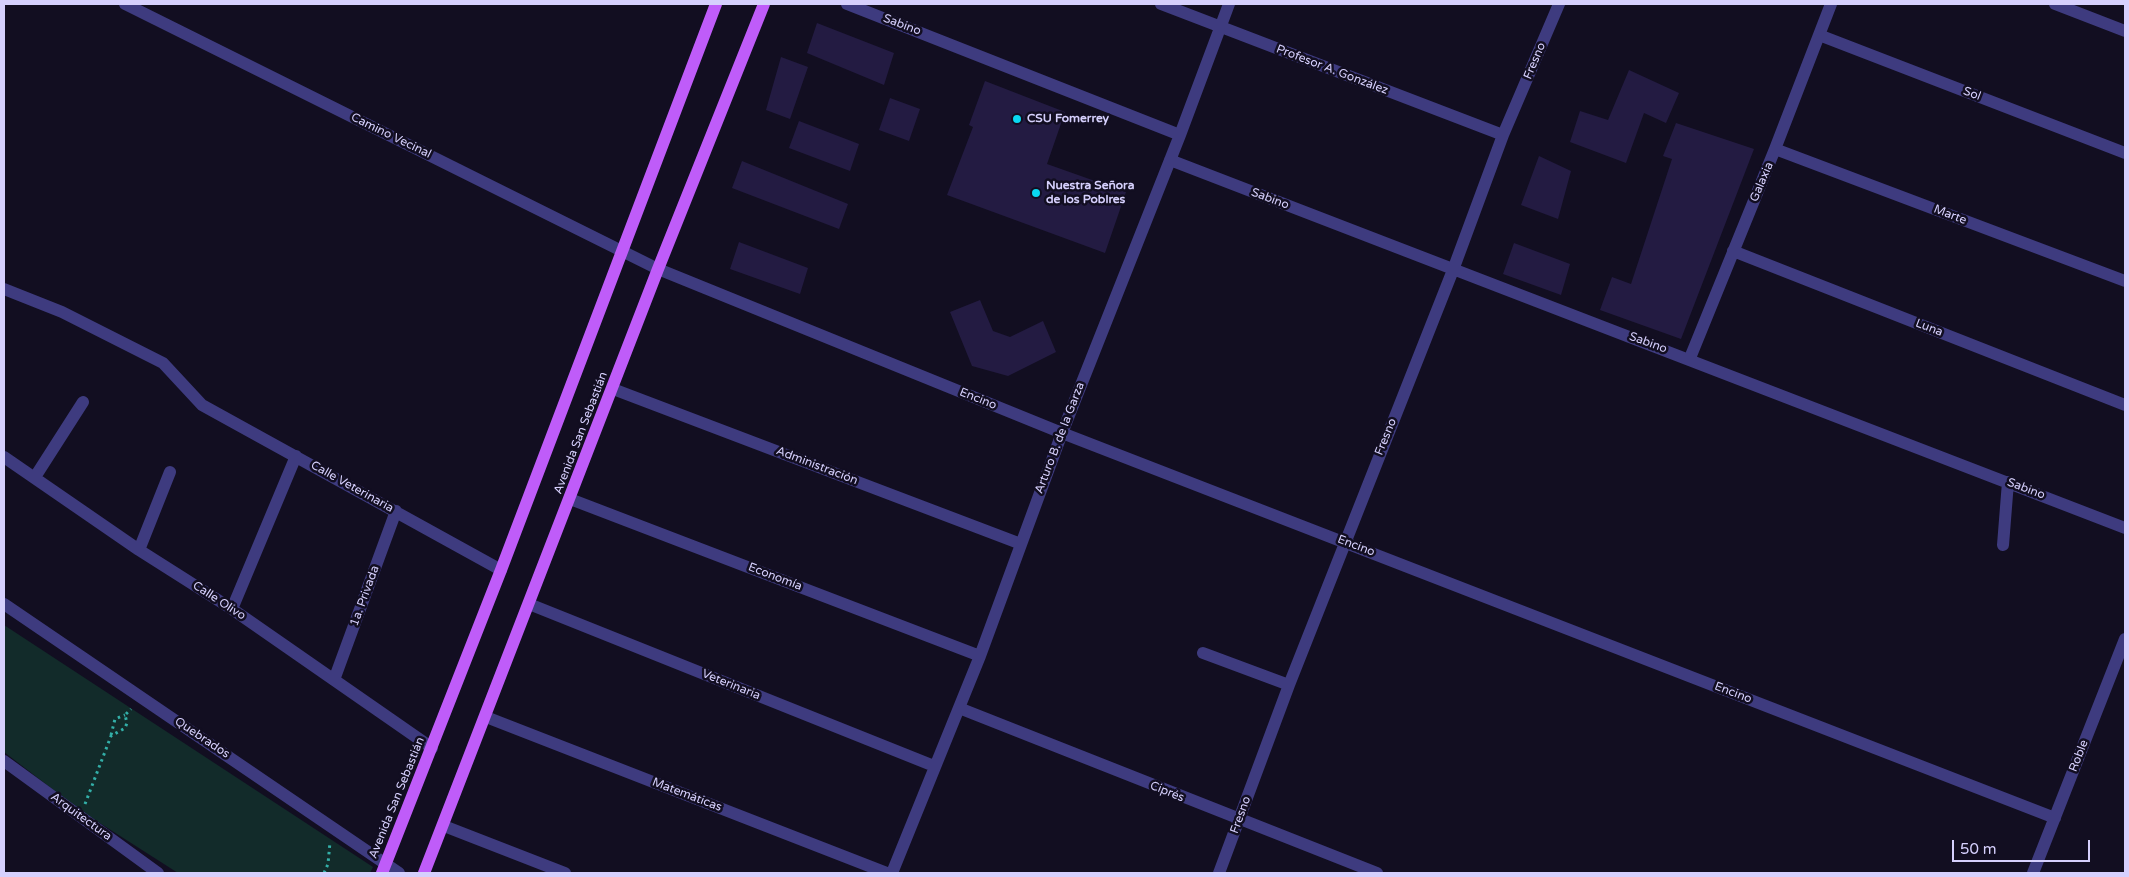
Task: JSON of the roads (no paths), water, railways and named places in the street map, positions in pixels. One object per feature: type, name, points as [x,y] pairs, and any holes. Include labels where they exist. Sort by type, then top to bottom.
[{"type":"main road","name":"Avenida San Sebastián","points":[[384,868],[501,570],[620,250],[716,4]]},
{"type":"main road","name":"Avenida San Sebastián","points":[[424,873],[444,826],[658,269],[764,4]]},
{"type":"street","name":"Camino Vecinal","points":[[125,4],[658,269]]},
{"type":"street","name":"Sabino","points":[[847,4],[1180,135]]},
{"type":"street","name":"Profesor A. González","points":[[1162,4],[1503,135]]},
{"type":"street","name":"Arturo B. de la Garza","points":[[892,873],[980,656],[1062,433],[1180,135],[1229,4]]},
{"type":"street","name":"Fresno","points":[[1219,873],[1344,542],[1454,270],[1503,135],[1558,4]]},
{"type":"street","name":"Galaxia","points":[[1690,358],[1775,150],[1831,4]]},
{"type":"street","points":[[2055,4],[2125,31]]},
{"type":"street","name":"Sol","points":[[1819,35],[2125,154]]},
{"type":"street","name":"Marte","points":[[1775,150],[2125,281]]},
{"type":"street","name":"Sabino","points":[[1170,160],[1454,270],[1690,358],[2125,528]]},
{"type":"street","name":"Luna","points":[[1733,251],[2125,405]]},
{"type":"street","name":"Encino","points":[[658,269],[1062,433],[2055,818]]},
{"type":"street","name":"Calle Veterinaria","points":[[4,289],[62,312],[151,356],[175,373],[202,405],[501,570]]},
{"type":"street","name":"Administración","points":[[613,389],[1021,544]]},
{"type":"street","points":[[35,477],[83,402]]},
{"type":"street","points":[[232,609],[296,456]]},
{"type":"street","name":"Calle Olivo","points":[[4,458],[35,477],[139,550],[232,609],[432,748]]},
{"type":"street","points":[[139,550],[170,472]]},
{"type":"street","points":[[2004,545],[2008,482]]},
{"type":"street","name":"Economía","points":[[570,499],[980,656]]},
{"type":"street","name":"1a. Privada","points":[[334,680],[396,511]]},
{"type":"street","name":"Quebrados","points":[[4,604],[384,868],[399,873]]},
{"type":"street","name":"Veterinaria","points":[[529,604],[934,766]]},
{"type":"street","name":"Roble","points":[[2033,873],[2125,640]]},
{"type":"street","points":[[1203,653],[1289,685]]},
{"type":"street","name":"Ciprés","points":[[959,708],[1377,873]]},
{"type":"street","name":"Matemáticas","points":[[486,717],[887,873]]},
{"type":"street","name":"Arquitectura","points":[[4,761],[158,873]]},
{"type":"street","points":[[444,826],[565,873]]},
{"type":"place","name":"CSU Fomerrey","points":[[1017,119]]},
{"type":"place","name":"Nuestra Señora de los Poblres","points":[[1036,193]]}]
